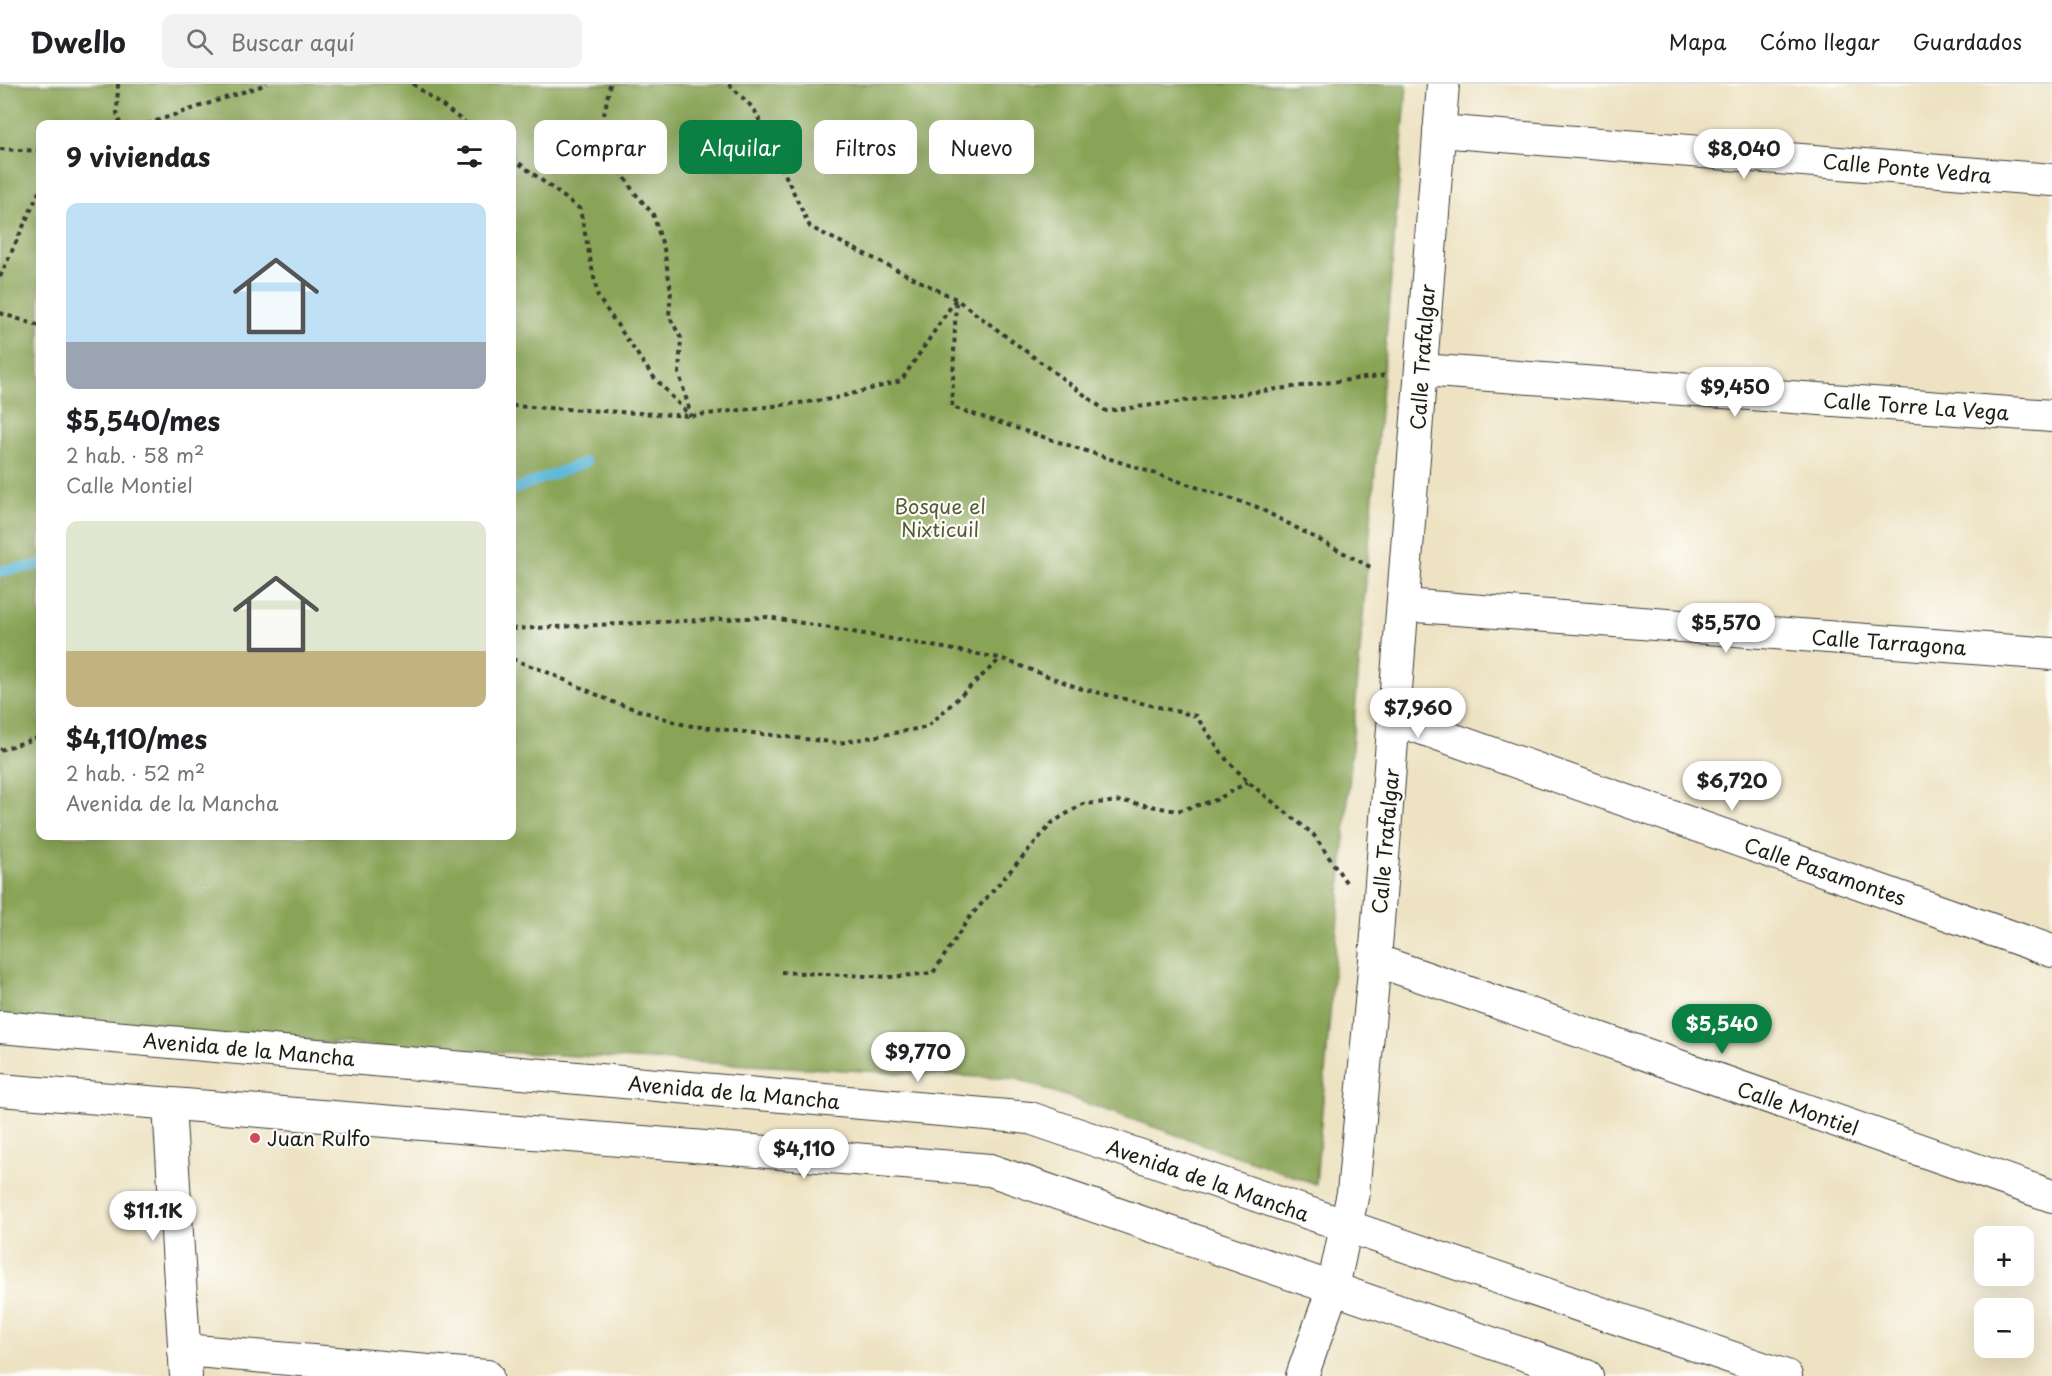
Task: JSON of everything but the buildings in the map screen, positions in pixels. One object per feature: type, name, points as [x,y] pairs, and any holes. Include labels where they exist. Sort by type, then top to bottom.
[{"type":"street","name":"Calle Trafalgar","points":[[1302,1376],[1333,1288],[1348,1228],[1378,928],[1443,84]]},
{"type":"street","name":"Calle Ponte Vedra","points":[[1439,131],[2052,180]]},
{"type":"street","name":"Calle Torre La Vega","points":[[1421,370],[2052,416]]},
{"type":"street","name":"Calle Tarragona","points":[[1403,605],[2052,654]]},
{"type":"street","name":"Calle Pasamontes","points":[[1395,719],[2052,951]]},
{"type":"street","name":"Calle Montiel","points":[[1375,960],[2052,1196]]},
{"type":"street","name":"Avenida de la Mancha","points":[[0,1028],[1030,1118],[1786,1376]]},
{"type":"street","points":[[0,1090],[169,1106],[990,1170],[1587,1376]]},
{"type":"street","points":[[169,1106],[185,1363],[488,1376]]},
{"type":"path","points":[[118,84],[120,120]]},
{"type":"path","points":[[159,120],[267,84]]},
{"type":"path","points":[[413,84],[462,120]]},
{"type":"path","points":[[610,84],[604,115],[612,156],[633,190],[653,214],[664,249],[671,291],[669,316],[681,338],[679,373],[691,416]]},
{"type":"path","points":[[729,84],[754,109],[810,227],[956,299],[1106,411],[1421,370]]},
{"type":"path","points":[[0,149],[36,151]]},
{"type":"path","points":[[516,161],[580,209],[598,297],[651,374],[691,416]]},
{"type":"path","points":[[0,277],[36,199]]},
{"type":"path","points":[[516,406],[691,416],[832,399],[901,381],[956,299]]},
{"type":"path","points":[[956,299],[952,407],[1257,507],[1377,571]]},
{"type":"path","points":[[0,313],[36,325]]},
{"type":"path","points":[[516,629],[768,617],[1000,658],[1079,688],[1196,716],[1226,759],[1248,782],[1313,834],[1378,928]]},
{"type":"path","points":[[516,660],[613,702],[685,725],[840,743],[927,727],[1000,658]]},
{"type":"path","points":[[0,750],[36,738]]},
{"type":"path","points":[[781,972],[890,977],[933,973],[969,918],[1053,822],[1083,804],[1123,801],[1177,811],[1216,800],[1248,782]]},
{"type":"green space","name":"Bosque el Nixticuil","points":[[0,84],[1407,84],[1316,1184],[1017,1079],[0,1026]]},
{"type":"waterway","points":[[516,488],[586,462]]},
{"type":"waterway","points":[[0,571],[36,566]]},
{"type":"place","name":"Juan Rulfo","points":[[255,1138]]}]
